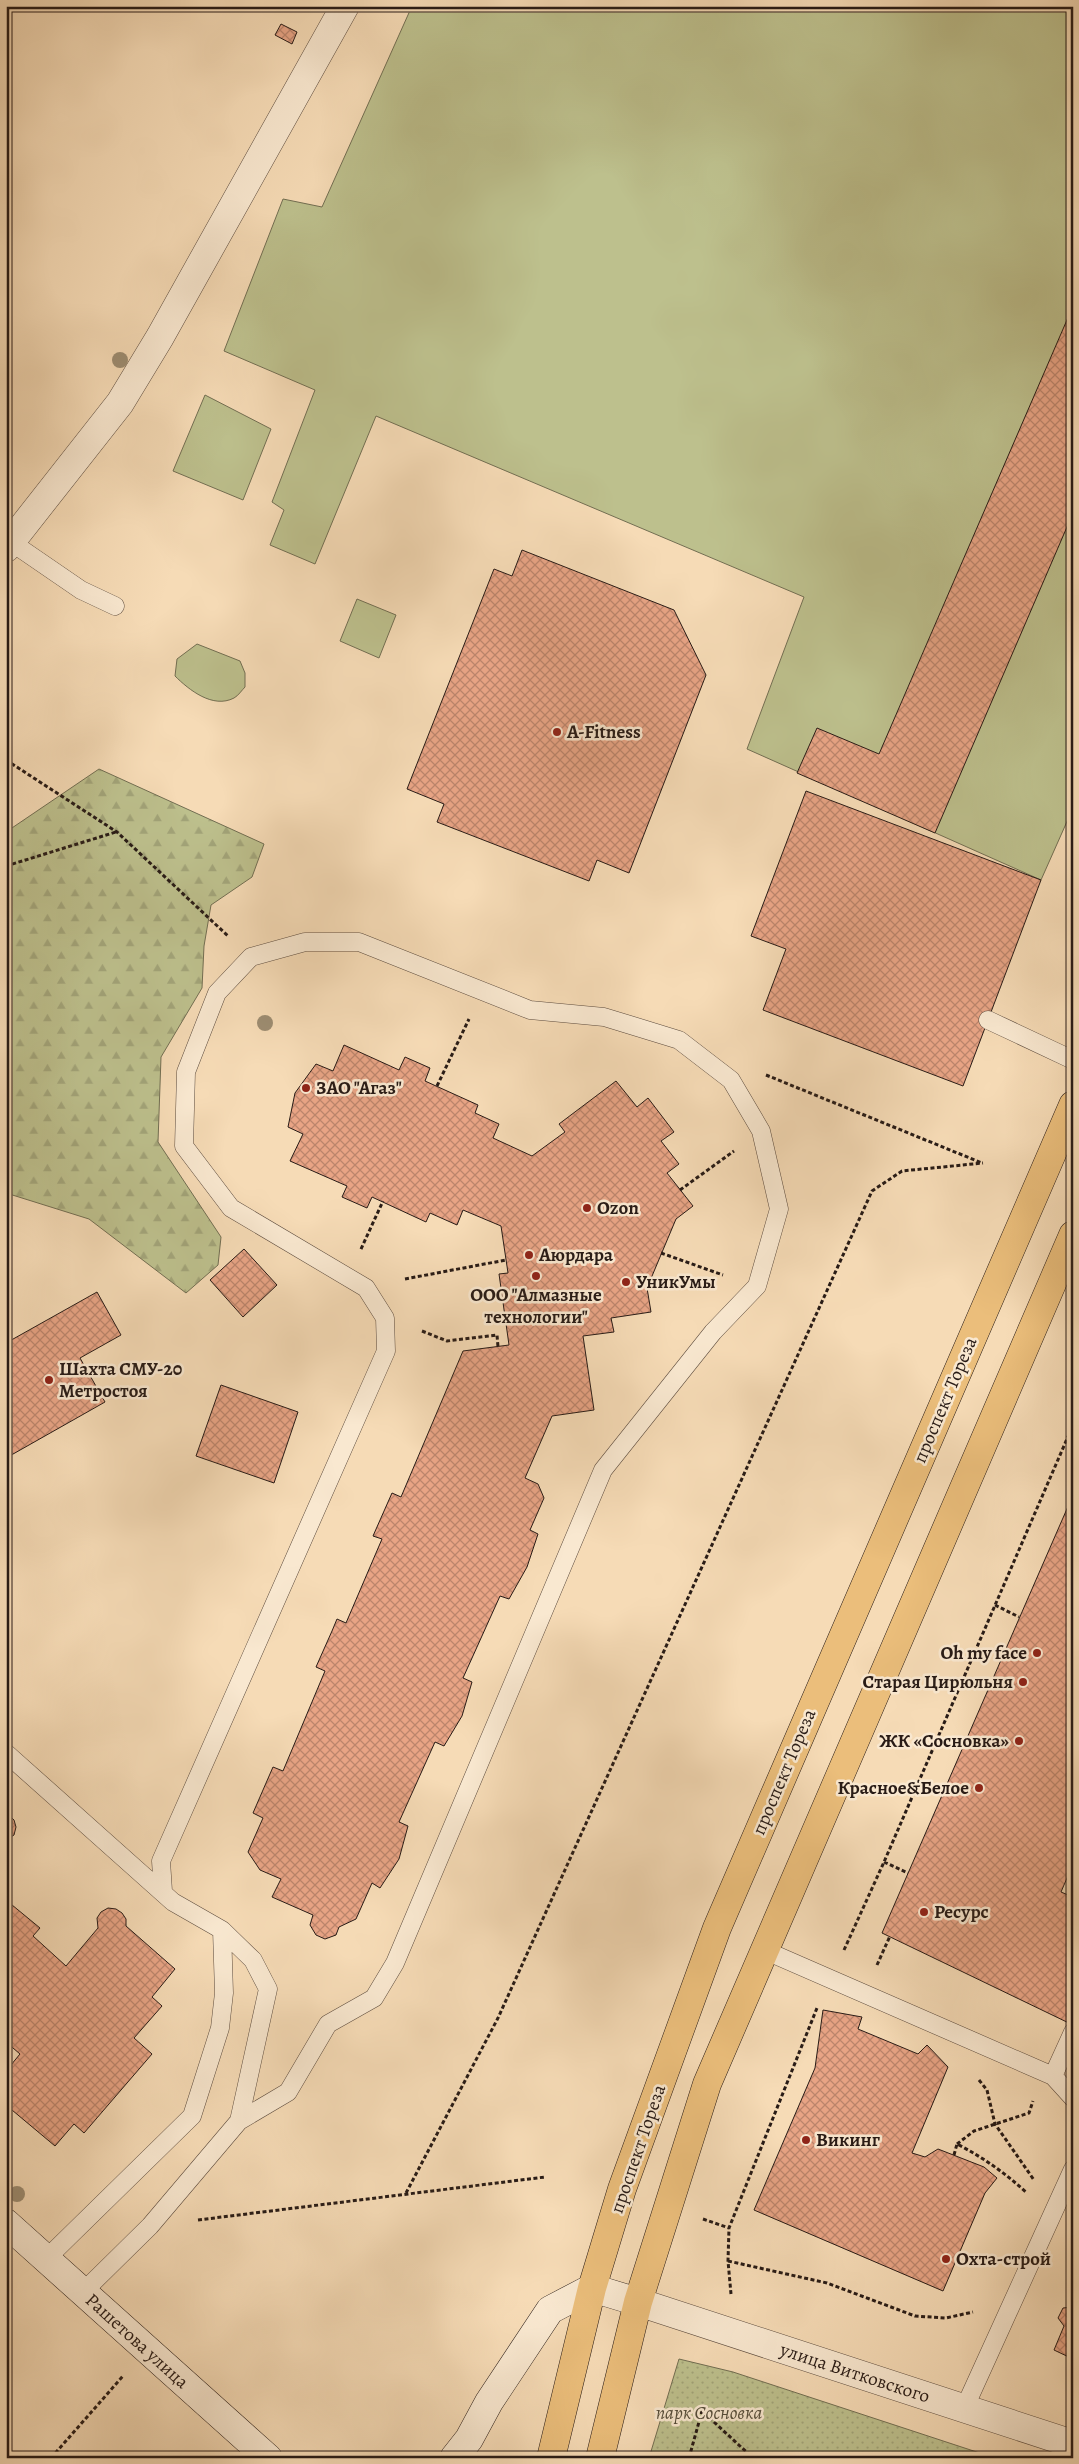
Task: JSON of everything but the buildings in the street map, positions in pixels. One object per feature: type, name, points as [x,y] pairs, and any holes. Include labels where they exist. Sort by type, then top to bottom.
[{"type":"main road","name":"проспект Тореза","points":[[550,2458],[592,2288],[622,2189],[717,1928],[1073,1106]]},
{"type":"main road","points":[[600,2458],[638,2302],[707,2084],[1073,1235]]},
{"type":"street","points":[[9,545],[120,403],[160,337],[345,6]]},
{"type":"street","name":"Рашетова улица","points":[[6,2224],[268,2458]]},
{"type":"street","points":[[454,2458],[469,2438],[489,2402],[550,2310],[592,2288]]},
{"type":"street","name":"улица Витковского","points":[[592,2288],[1073,2444]]},
{"type":"lane","points":[[9,545],[81,590],[115,606]]},
{"type":"lane","points":[[83,2292],[150,2226],[239,2121],[288,2092],[328,2024],[374,1998],[395,1963],[603,1470],[713,1332],[757,1286],[779,1209],[760,1131],[731,1080],[679,1040],[604,1017],[530,1010],[359,942],[305,942],[251,958],[217,993],[186,1072],[184,1146],[231,1208],[366,1288],[385,1318],[386,1351],[161,1861],[163,1892]]},
{"type":"lane","points":[[988,1020],[1073,1060]]},
{"type":"lane","points":[[6,1753],[173,1902],[222,1930],[253,1960],[268,1989],[239,2121]]},
{"type":"lane","points":[[46,2259],[192,2116],[220,2028],[224,1993],[222,1930]]},
{"type":"lane","points":[[764,1950],[1048,2075],[1073,2098]]},
{"type":"lane","points":[[1048,2075],[1073,2032]]},
{"type":"lane","points":[[964,2409],[1073,2169]]},
{"type":"path","points":[[6,760],[117,832],[251,958]]},
{"type":"path","points":[[6,866],[117,832]]},
{"type":"path","points":[[437,1086],[472,1012]]},
{"type":"path","points":[[406,2193],[498,2018],[872,1191],[902,1171],[983,1163],[752,1069],[731,1080]]},
{"type":"path","points":[[680,1190],[760,1131]]},
{"type":"path","points":[[359,1253],[382,1202]]},
{"type":"path","points":[[661,1253],[757,1286]]},
{"type":"path","points":[[405,1279],[506,1260]]},
{"type":"path","points":[[422,1331],[447,1341],[497,1335],[498,1347]]},
{"type":"path","points":[[731,2295],[728,2261],[729,2228],[821,1998],[831,1980],[884,1862],[1073,1425]]},
{"type":"path","points":[[995,1606],[1020,1617]]},
{"type":"path","points":[[884,1862],[908,1873]]},
{"type":"path","points":[[876,1967],[890,1936]]},
{"type":"path","points":[[955,2034],[965,2059],[987,2090],[995,2124],[1035,2182],[1029,2195],[1000,2169],[957,2144]]},
{"type":"path","points":[[954,2155],[957,2144],[974,2131],[1029,2113],[1048,2075]]},
{"type":"path","points":[[150,2226],[544,2177]]},
{"type":"path","points":[[698,2218],[729,2228]]},
{"type":"path","points":[[728,2261],[827,2283],[915,2316],[946,2318],[979,2311]]},
{"type":"path","points":[[51,2458],[128,2370]]},
{"type":"path","points":[[689,2458],[702,2410],[754,2458]]},
{"type":"green space","points":[[412,6],[1073,6],[1073,808],[1041,880],[747,749],[804,597],[376,416],[315,564],[270,545],[284,510],[272,502],[315,390],[224,351],[283,199],[322,207]]},
{"type":"green space","points":[[205,395],[271,429],[243,500],[173,471]]},
{"type":"green space","points":[[357,599],[396,615],[379,658],[340,641]]},
{"type":"green space","points":[[197,644],[240,661],[245,673],[245,687],[235,697],[226,701],[210,700],[194,692],[175,676],[177,659]]},
{"type":"green space","points":[[99,769],[264,844],[252,877],[211,905],[204,946],[202,988],[161,1057],[158,1142],[221,1237],[218,1265],[186,1293],[89,1219],[6,1193],[6,832]]},
{"type":"green space","name":"парк Сосновка","points":[[679,2359],[733,2372],[995,2458],[649,2458]]},
{"type":"place","name":"A-Fitness","points":[[557,732]]},
{"type":"place","name":"ЗАО \"Агаз\"","points":[[306,1088]]},
{"type":"place","name":"Ozon","points":[[587,1208]]},
{"type":"place","name":"Аюрдара","points":[[529,1255]]},
{"type":"place","name":"ООО \"Алмазные технологии\"","points":[[536,1276]]},
{"type":"place","name":"УникУмы","points":[[626,1282]]},
{"type":"place","name":"Шахта СМУ-20 Метростоя","points":[[49,1380]]},
{"type":"place","name":"Oh my face","points":[[1037,1653]]},
{"type":"place","name":"Старая Цирюльня","points":[[1023,1682]]},
{"type":"place","name":"ЖК «Сосновка»","points":[[1019,1741]]},
{"type":"place","name":"Красное&Белое","points":[[979,1788]]},
{"type":"place","name":"Ресурс","points":[[924,1912]]},
{"type":"place","name":"Викинг","points":[[806,2140]]},
{"type":"place","name":"Охта-строй","points":[[946,2259]]}]
